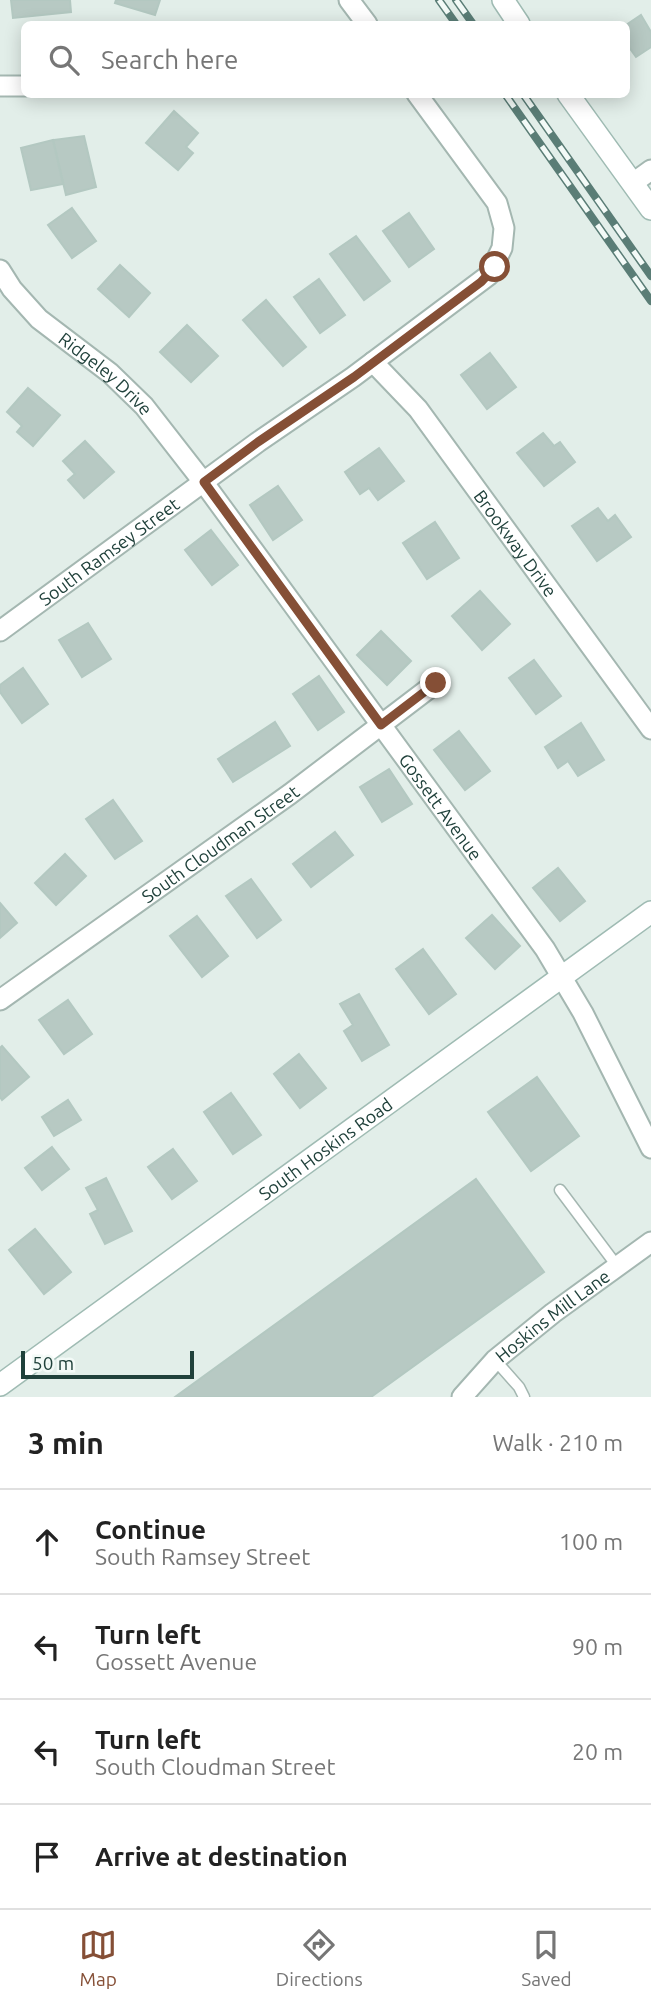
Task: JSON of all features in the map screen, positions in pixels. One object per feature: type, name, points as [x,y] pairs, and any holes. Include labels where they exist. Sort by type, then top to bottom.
[{"type":"street","points":[[349,0],[364,21]]},
{"type":"street","points":[[502,0],[517,21]]},
{"type":"street","points":[[0,86],[21,86]]},
{"type":"street","name":"South Ramsey Street","points":[[0,631],[373,362],[481,282],[495,267],[502,248],[504,228],[497,204],[420,98]]},
{"type":"street","points":[[571,98],[651,209]]},
{"type":"street","points":[[634,183],[651,170]]},
{"type":"street","name":"Ridgeley Drive","points":[[0,270],[12,289],[39,319],[110,373],[144,405],[204,482]]},
{"type":"street","name":"Brookway Drive","points":[[373,362],[418,409],[651,729]]},
{"type":"street","name":"Gossett Avenue","points":[[204,482],[545,949],[618,1078],[651,1148]]},
{"type":"street","name":"South Cloudman Street","points":[[0,1000],[290,793],[436,683]]},
{"type":"street","name":"South Hoskins Road","points":[[0,1385],[651,912]]},
{"type":"street","name":"Hoskins Mill Lane","points":[[462,1397],[495,1360],[553,1313],[651,1242]]},
{"type":"lane","points":[[560,1190],[617,1266]]},
{"type":"lane","points":[[495,1360],[519,1387],[524,1397]]},
{"type":"building","points":[[11,0],[70,0],[71,12],[13,18]]},
{"type":"building","points":[[116,0],[160,0],[155,15],[115,3]]},
{"type":"building","points":[[641,15],[651,32],[651,47],[636,57],[630,49],[630,22]]},
{"type":"building","points":[[174,111],[198,133],[186,147],[193,153],[178,170],[146,143]]},
{"type":"building","points":[[84,136],[96,187],[66,195],[53,140]]},
{"type":"building","points":[[53,140],[63,184],[31,190],[21,148]]},
{"type":"building","points":[[72,208],[96,241],[72,258],[48,225]]},
{"type":"building","points":[[409,213],[434,249],[409,267],[383,231]]},
{"type":"building","points":[[356,236],[390,281],[364,300],[330,254]]},
{"type":"building","points":[[120,265],[150,293],[129,317],[98,289]]},
{"type":"building","points":[[319,279],[345,315],[320,333],[294,297]]},
{"type":"building","points":[[266,300],[306,347],[283,366],[243,320]]},
{"type":"building","points":[[187,325],[218,356],[191,382],[160,352]]},
{"type":"building","points":[[490,353],[516,387],[487,409],[461,375]]},
{"type":"building","points":[[28,388],[60,415],[33,446],[17,432],[22,426],[7,412]]},
{"type":"building","points":[[543,433],[554,446],[560,442],[575,462],[544,486],[517,453]]},
{"type":"building","points":[[85,441],[114,472],[84,498],[68,480],[75,474],[63,461]]},
{"type":"building","points":[[379,448],[404,481],[378,500],[369,488],[360,494],[345,472]]},
{"type":"building","points":[[278,486],[302,520],[273,540],[250,505]]},
{"type":"building","points":[[598,508],[608,521],[615,515],[631,537],[597,561],[572,526]]},
{"type":"building","points":[[435,522],[459,558],[427,579],[403,543]]},
{"type":"building","points":[[211,530],[238,565],[212,585],[185,550]]},
{"type":"building","points":[[480,591],[510,624],[482,650],[452,616]]},
{"type":"building","points":[[88,623],[111,659],[82,677],[59,640]]},
{"type":"building","points":[[381,631],[411,661],[387,685],[357,655]]},
{"type":"building","points":[[534,660],[561,696],[536,714],[509,678]]},
{"type":"building","points":[[23,668],[48,704],[22,723],[0,692],[0,685]]},
{"type":"building","points":[[319,676],[344,712],[318,730],[293,694]]},
{"type":"building","points":[[275,722],[290,746],[233,782],[218,759]]},
{"type":"building","points":[[581,723],[604,760],[578,776],[568,761],[558,768],[545,747]]},
{"type":"building","points":[[459,731],[490,771],[465,790],[434,750]]},
{"type":"building","points":[[389,769],[412,804],[382,822],[360,787]]},
{"type":"building","points":[[113,800],[142,841],[115,859],[86,819]]},
{"type":"building","points":[[335,832],[353,855],[311,887],[293,864]]},
{"type":"building","points":[[65,854],[86,876],[56,905],[35,883]]},
{"type":"building","points":[[558,868],[585,901],[560,921],[533,888]]},
{"type":"building","points":[[251,879],[281,920],[257,938],[226,896]]},
{"type":"building","points":[[0,903],[17,923],[0,938]]},
{"type":"building","points":[[492,915],[520,946],[495,969],[466,938]]},
{"type":"building","points":[[197,916],[228,956],[202,977],[170,936]]},
{"type":"building","points":[[423,949],[456,994],[429,1014],[396,969]]},
{"type":"building","points":[[359,994],[389,1045],[362,1061],[344,1031],[353,1025],[340,1004]]},
{"type":"building","points":[[68,1000],[92,1034],[64,1054],[39,1020]]},
{"type":"building","points":[[2,1046],[29,1077],[2,1100],[0,1048]]},
{"type":"building","points":[[299,1054],[326,1088],[300,1108],[274,1074]]},
{"type":"building","points":[[537,1077],[579,1136],[531,1171],[488,1112]]},
{"type":"building","points":[[231,1093],[261,1135],[233,1154],[204,1112]]},
{"type":"building","points":[[68,1100],[81,1120],[54,1136],[42,1117]]},
{"type":"building","points":[[52,1147],[69,1169],[42,1190],[25,1168]]},
{"type":"building","points":[[173,1149],[197,1181],[172,1199],[148,1167]]},
{"type":"building","points":[[106,1178],[132,1231],[105,1244],[90,1214],[98,1210],[86,1188]]},
{"type":"building","points":[[476,1179],[544,1272],[371,1397],[175,1397]]},
{"type":"building","points":[[35,1229],[71,1272],[44,1294],[9,1250]]},
{"type":"railway","points":[[439,0],[454,21]]},
{"type":"railway","points":[[456,0],[471,21]]},
{"type":"railway","points":[[508,98],[651,301]]},
{"type":"railway","points":[[526,98],[651,276]]},
{"type":"route","points":[[436,683],[381,725],[204,482],[354,377],[481,282],[495,267]]}]
